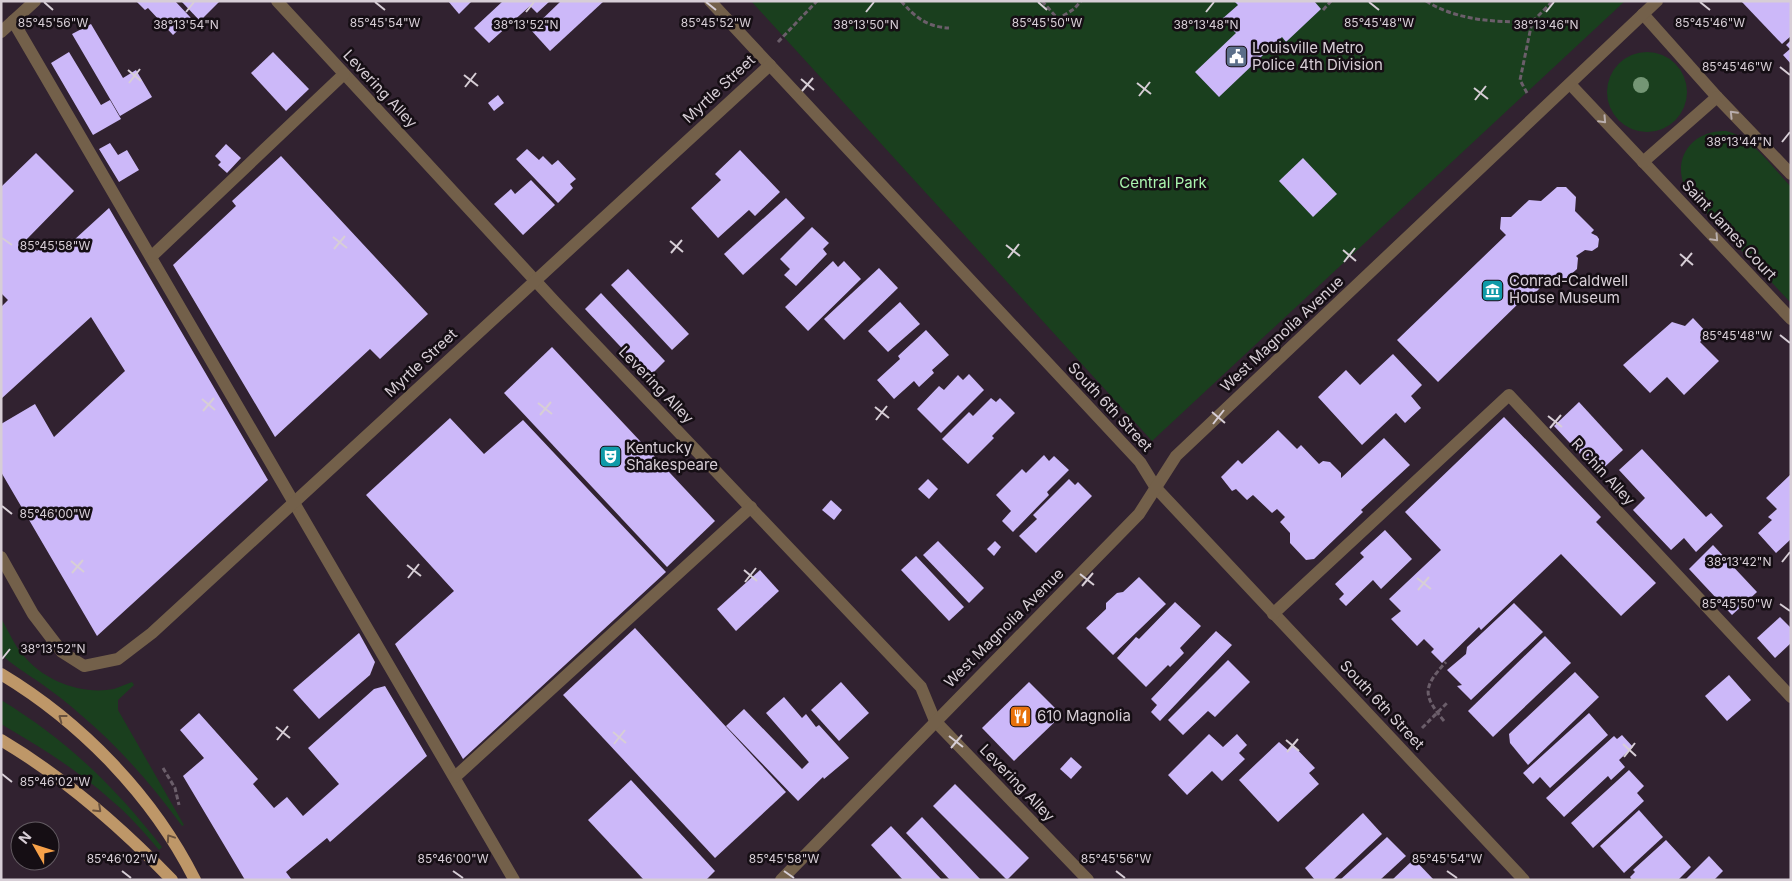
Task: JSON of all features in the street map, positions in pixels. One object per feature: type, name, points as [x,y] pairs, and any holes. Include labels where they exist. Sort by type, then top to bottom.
[{"type":"main road","points":[[1,674],[73,726],[116,767],[151,810],[184,859],[194,880]]},
{"type":"main road","points":[[1,740],[28,756],[85,797],[172,880]]},
{"type":"street","points":[[1,32],[35,1]]},
{"type":"street","name":"Levering Alley","points":[[278,1],[535,281],[921,687],[935,721],[1088,880]]},
{"type":"street","name":"South 6th Street","points":[[710,1],[1140,462],[1156,488],[1524,880]]},
{"type":"street","name":"West Magnolia Avenue","points":[[781,880],[1138,514],[1176,456],[1657,1]]},
{"type":"street","points":[[1643,14],[1791,174]]},
{"type":"street","points":[[13,21],[514,880]]},
{"type":"street","name":"Myrtle Street","points":[[1,557],[33,614],[62,652],[84,666],[118,659],[152,634],[770,65]]},
{"type":"street","points":[[152,257],[344,74]]},
{"type":"street","name":"Saint James Court","points":[[1570,84],[1791,319]]},
{"type":"street","points":[[1643,162],[1717,96]]},
{"type":"street","name":"R Chin Alley","points":[[1273,614],[1509,395],[1791,697]]},
{"type":"street","points":[[454,777],[750,507]]},
{"type":"path","points":[[778,42],[817,1]]},
{"type":"path","points":[[901,1],[921,21],[934,26],[949,28]]},
{"type":"path","points":[[1042,1],[1058,19],[1074,9],[1081,1]]},
{"type":"path","points":[[1323,10],[1331,1]]},
{"type":"path","points":[[1426,1],[1440,10],[1467,17],[1493,22],[1532,22]]},
{"type":"path","points":[[1527,93],[1520,80],[1532,22],[1553,1]]},
{"type":"path","points":[[1444,721],[1430,702],[1427,690],[1434,676],[1446,662]]},
{"type":"path","points":[[1422,728],[1447,703]]},
{"type":"path","points":[[163,768],[175,788],[179,805]]},
{"type":"green space","name":"Central Park","points":[[751,1],[1625,1],[1152,441]]},
{"type":"green space","points":[[1647,52],[1662,55],[1675,64],[1684,77],[1687,92],[1684,107],[1675,120],[1662,129],[1647,132],[1632,129],[1619,120],[1610,107],[1607,92],[1610,77],[1619,64],[1632,55]]},
{"type":"green space","points":[[1726,131],[1744,139],[1753,146],[1791,187],[1791,303],[1692,198],[1685,186],[1681,174],[1681,163],[1685,152],[1701,137],[1712,132]]},
{"type":"green space","points":[[1,618],[23,655],[41,672],[52,679],[76,688],[89,690],[114,689],[132,682],[134,685],[118,700],[118,710],[184,825],[182,826],[159,796],[109,740],[60,698],[1,654]]},
{"type":"green space","points":[[1,700],[47,731],[89,766],[126,804],[162,847],[159,850],[124,812],[72,769],[1,724]]},
{"type":"building","points":[[136,1],[175,1],[191,18],[173,35],[148,8],[145,10]]},
{"type":"building","points":[[181,1],[220,1],[200,21]]},
{"type":"building","points":[[448,1],[472,1],[459,14]]},
{"type":"building","points":[[503,1],[550,1],[537,13],[530,6],[489,43],[474,28]]},
{"type":"building","points":[[561,1],[604,1],[550,51],[531,30]]},
{"type":"building","name":"Louisville Metro Police 4th Division","points":[[1234,1],[1314,1],[1321,9],[1286,42],[1282,37],[1219,97],[1195,72],[1236,33],[1222,19],[1238,5]]},
{"type":"building","points":[[1741,1],[1791,1],[1791,36],[1782,44]]},
{"type":"building","points":[[91,24],[123,78],[136,70],[152,97],[120,116],[72,34]]},
{"type":"building","points":[[1791,40],[1791,64],[1783,55],[1790,49],[1786,45]]},
{"type":"building","points":[[69,52],[101,105],[110,100],[121,119],[93,135],[51,63]]},
{"type":"building","points":[[273,52],[309,89],[286,111],[251,73]]},
{"type":"building","points":[[498,95],[504,103],[494,111],[488,103]]},
{"type":"building","points":[[110,143],[118,155],[127,150],[139,170],[119,182],[99,149]]},
{"type":"building","points":[[226,144],[241,158],[227,173],[218,165],[221,162],[215,156]]},
{"type":"building","points":[[527,149],[539,160],[543,156],[552,165],[558,160],[576,179],[570,184],[573,188],[558,203],[516,159]]},
{"type":"building","points":[[740,150],[780,192],[755,216],[749,210],[718,238],[691,208],[721,180],[715,174]]},
{"type":"building","points":[[36,153],[74,191],[26,240],[37,251],[50,239],[62,251],[109,208],[268,480],[97,636],[1,472],[1,424],[35,404],[54,437],[125,371],[91,317],[1,399],[1,307],[8,300],[1,293],[1,187]]},
{"type":"building","points":[[281,156],[428,314],[380,359],[370,349],[275,437],[173,265],[236,206],[232,201]]},
{"type":"building","points":[[1303,158],[1337,194],[1313,217],[1279,181]]},
{"type":"building","points":[[531,180],[555,205],[523,235],[494,204],[511,189],[515,194]]},
{"type":"building","name":"Conrad-Caldwell House Museum","points":[[1557,187],[1566,187],[1576,197],[1575,211],[1594,230],[1591,233],[1599,239],[1598,247],[1592,251],[1585,250],[1576,256],[1578,258],[1577,269],[1567,278],[1556,279],[1553,275],[1525,303],[1522,300],[1438,382],[1397,340],[1506,235],[1500,229],[1501,217],[1511,217],[1529,200],[1541,201]]},
{"type":"building","points":[[786,198],[805,218],[743,275],[724,254]]},
{"type":"building","points":[[812,227],[829,243],[823,249],[827,254],[796,286],[784,275],[790,269],[780,259]]},
{"type":"building","points":[[833,261],[838,267],[844,261],[861,279],[808,331],[785,307]]},
{"type":"building","points":[[879,268],[898,288],[844,340],[824,319]]},
{"type":"building","points":[[628,269],[689,334],[672,350],[611,285]]},
{"type":"building","points":[[601,293],[665,361],[649,377],[585,309]]},
{"type":"building","points":[[900,302],[920,324],[888,352],[868,331]]},
{"type":"building","points":[[1693,318],[1708,334],[1700,342],[1719,361],[1684,395],[1667,377],[1650,393],[1623,365],[1672,322],[1685,326]]},
{"type":"building","points":[[926,330],[949,355],[932,370],[934,373],[919,387],[914,381],[894,399],[877,380],[900,359],[898,356]]},
{"type":"building","name":"Kentucky Shakespeare","points":[[552,347],[715,521],[667,567],[504,393]]},
{"type":"building","points":[[1393,354],[1422,385],[1411,396],[1421,408],[1405,423],[1396,413],[1362,445],[1318,397],[1346,370],[1360,385]]},
{"type":"building","points":[[969,374],[984,390],[941,433],[917,409],[939,386],[944,390],[958,375],[963,380]]},
{"type":"building","points":[[991,398],[996,402],[1000,398],[1015,413],[968,464],[942,439],[969,412],[973,416]]},
{"type":"building","points":[[1579,402],[1623,450],[1598,473],[1554,426]]},
{"type":"building","points":[[1504,417],[1601,517],[1596,522],[1656,583],[1621,616],[1561,554],[1481,630],[1479,627],[1442,663],[1431,652],[1434,649],[1424,639],[1417,646],[1391,619],[1401,611],[1389,599],[1441,550],[1405,512]]},
{"type":"building","points":[[450,418],[484,454],[523,420],[666,572],[463,759],[395,644],[454,591],[366,495]]},
{"type":"building","points":[[1278,430],[1297,449],[1301,445],[1319,464],[1323,461],[1330,462],[1341,473],[1341,478],[1384,438],[1410,465],[1361,510],[1363,512],[1314,559],[1306,560],[1290,543],[1290,533],[1280,522],[1285,517],[1277,509],[1272,513],[1253,495],[1247,500],[1236,489],[1232,491],[1221,477],[1238,460],[1242,464]]},
{"type":"building","points":[[1642,449],[1706,517],[1711,513],[1723,526],[1696,552],[1684,538],[1671,550],[1633,510],[1645,498],[1619,470]]},
{"type":"building","points":[[1044,455],[1049,461],[1054,456],[1069,470],[1047,492],[1049,495],[1013,532],[1002,521],[1011,511],[996,495],[1022,469],[1026,473]]},
{"type":"building","points":[[1791,474],[1791,539],[1776,553],[1758,533],[1772,520],[1768,517],[1777,509],[1766,498]]},
{"type":"building","points":[[928,479],[938,489],[929,499],[918,489]]},
{"type":"building","points":[[1069,479],[1075,485],[1078,482],[1092,496],[1036,553],[1019,536],[1037,519],[1033,515]]},
{"type":"building","points":[[831,500],[842,510],[834,520],[822,510]]},
{"type":"building","points":[[1385,530],[1412,559],[1381,589],[1373,580],[1346,606],[1339,599],[1344,594],[1335,584],[1364,557],[1360,553]]},
{"type":"building","points":[[938,541],[984,588],[969,603],[923,555]]},
{"type":"building","points":[[995,541],[1001,547],[994,556],[987,549]]},
{"type":"building","points":[[1713,545],[1757,592],[1732,615],[1689,569]]},
{"type":"building","points":[[916,556],[964,607],[949,621],[901,570]]},
{"type":"building","points":[[760,570],[779,591],[736,631],[717,609]]},
{"type":"building","points":[[1139,577],[1166,604],[1113,655],[1086,628],[1106,609],[1106,603],[1117,593],[1123,592]]},
{"type":"building","points":[[1175,602],[1201,626],[1180,648],[1184,653],[1170,667],[1168,665],[1146,687],[1117,658],[1136,637],[1139,639]]},
{"type":"building","points":[[1514,603],[1543,632],[1471,700],[1457,686],[1462,685],[1447,670],[1466,654],[1467,647]]},
{"type":"building","points":[[1780,617],[1791,628],[1791,643],[1775,658],[1757,638]]},
{"type":"building","points":[[635,628],[786,792],[715,858],[563,695]]},
{"type":"building","points":[[1216,631],[1232,645],[1160,721],[1151,712],[1157,705],[1151,699]]},
{"type":"building","points":[[359,633],[375,662],[370,675],[319,719],[293,690]]},
{"type":"building","points":[[1545,636],[1571,663],[1493,737],[1468,711]]},
{"type":"building","points":[[1228,660],[1250,682],[1215,717],[1208,711],[1183,735],[1168,720]]},
{"type":"building","points":[[1575,672],[1599,697],[1528,765],[1510,743],[1509,734]]},
{"type":"building","points":[[1729,675],[1751,700],[1727,721],[1705,696]]},
{"type":"building","points":[[841,682],[869,713],[839,741],[811,710]]},
{"type":"building","points":[[1029,682],[1062,715],[1014,761],[982,728]]},
{"type":"building","points":[[385,686],[427,756],[330,842],[327,838],[286,872],[292,880],[245,880],[183,776],[204,758],[180,730],[199,713],[258,779],[253,784],[274,808],[287,797],[303,816],[339,784],[308,748],[374,689]]},
{"type":"building","points":[[784,697],[802,718],[806,714],[816,727],[819,725],[849,758],[824,779],[823,777],[798,801],[726,726],[744,709],[802,769],[809,762],[766,713]]},
{"type":"building","points":[[1589,713],[1608,735],[1550,788],[1540,777],[1533,784],[1523,773]]},
{"type":"building","points":[[1209,734],[1223,747],[1237,734],[1247,745],[1239,753],[1245,759],[1222,781],[1212,771],[1187,795],[1168,775]]},
{"type":"building","points":[[1622,735],[1633,747],[1619,760],[1625,767],[1611,780],[1608,776],[1564,817],[1546,798],[1614,736],[1617,739]]},
{"type":"building","points":[[1279,742],[1288,750],[1293,745],[1315,768],[1309,773],[1319,784],[1278,822],[1239,780]]},
{"type":"building","points":[[1071,757],[1082,767],[1071,779],[1060,769]]},
{"type":"building","points":[[1629,770],[1644,786],[1637,793],[1644,801],[1593,848],[1571,823]]},
{"type":"building","points":[[631,780],[715,871],[706,880],[644,880],[588,820]]},
{"type":"building","points":[[955,784],[1029,858],[1007,880],[933,806]]},
{"type":"building","points":[[1639,810],[1663,837],[1624,873],[1600,846]]},
{"type":"building","points":[[1363,813],[1382,834],[1333,880],[1315,880],[1305,868]]},
{"type":"building","points":[[922,817],[981,880],[950,880],[906,833]]},
{"type":"building","points":[[891,826],[942,880],[903,880],[871,845]]},
{"type":"building","points":[[1387,837],[1406,856],[1380,880],[1340,880]]},
{"type":"building","points":[[1666,840],[1691,867],[1678,880],[1632,880],[1630,877],[1635,872],[1633,870]]},
{"type":"building","points":[[1709,856],[1723,871],[1714,880],[1685,880]]},
{"type":"building","points":[[1414,859],[1434,880],[1392,880]]},
{"type":"place","name":"Louisville Metro Police 4th Division","points":[[1236,57]]},
{"type":"place","name":"Conrad-Caldwell House Museum","points":[[1493,290]]},
{"type":"place","name":"Kentucky Shakespeare","points":[[610,457]]},
{"type":"place","name":"610 Magnolia","points":[[1021,716]]}]
